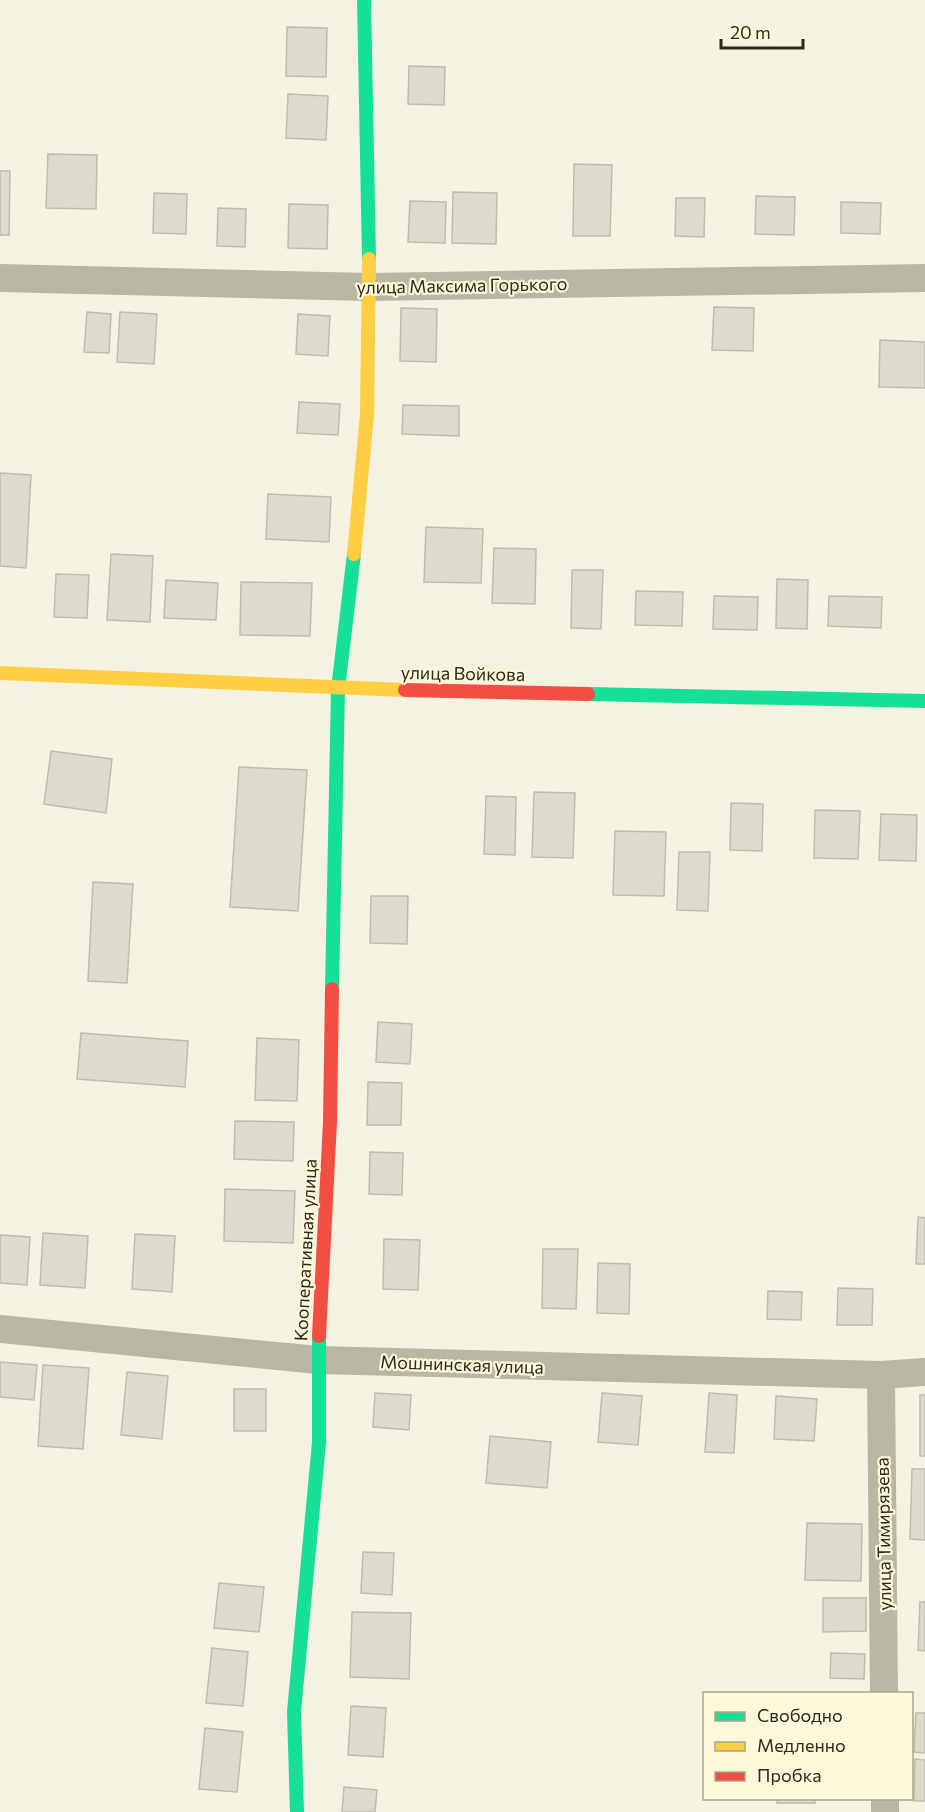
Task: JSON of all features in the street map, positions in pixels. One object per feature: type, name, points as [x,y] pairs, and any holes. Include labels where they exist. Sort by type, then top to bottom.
[{"type":"street","name":"Кооперативная улица","points":[[297,1812],[294,1712],[320,1442],[318,1360],[330,1122],[338,689],[359,515],[367,414],[369,287],[364,0]]},
{"type":"street","name":"улица Максима Горького","points":[[0,278],[369,287],[925,278]]},
{"type":"street","name":"улица Войкова","points":[[0,674],[338,689],[925,701]]},
{"type":"street","name":"Мошнинская улица","points":[[0,1329],[318,1360],[881,1376],[925,1372]]},
{"type":"street","name":"улица Тимирязева","points":[[881,1376],[884,1692]]},
{"type":"building","points":[[287,27],[327,28],[326,77],[286,76]]},
{"type":"building","points":[[409,66],[445,67],[444,105],[408,104]]},
{"type":"building","points":[[288,94],[328,96],[326,140],[286,138]]},
{"type":"building","points":[[48,154],[97,155],[96,209],[46,208]]},
{"type":"building","points":[[574,164],[612,165],[610,236],[573,236]]},
{"type":"building","points":[[0,171],[10,171],[9,235],[0,235]]},
{"type":"building","points":[[453,192],[497,193],[496,244],[452,243]]},
{"type":"building","points":[[154,193],[187,194],[186,234],[153,233]]},
{"type":"building","points":[[756,196],[795,197],[794,235],[755,234]]},
{"type":"building","points":[[676,198],[705,198],[704,237],[675,236]]},
{"type":"building","points":[[410,201],[446,202],[445,243],[408,242]]},
{"type":"building","points":[[841,202],[881,203],[880,234],[841,233]]},
{"type":"building","points":[[289,204],[328,205],[327,249],[288,248]]},
{"type":"building","points":[[218,208],[246,209],[245,247],[217,246]]},
{"type":"building","points":[[714,307],[754,308],[753,351],[712,350]]},
{"type":"building","points":[[401,308],[437,309],[436,362],[400,361]]},
{"type":"building","points":[[87,312],[111,314],[109,353],[84,352]]},
{"type":"building","points":[[120,312],[157,314],[154,364],[117,362]]},
{"type":"building","points":[[298,314],[330,316],[328,356],[296,354]]},
{"type":"building","points":[[880,340],[925,342],[925,388],[879,387]]},
{"type":"building","points":[[299,402],[340,404],[338,435],[297,433]]},
{"type":"building","points":[[403,405],[459,406],[459,436],[402,434]]},
{"type":"building","points":[[0,473],[31,475],[26,568],[0,566]]},
{"type":"building","points":[[268,494],[331,497],[329,542],[266,539]]},
{"type":"building","points":[[426,527],[483,529],[481,583],[424,582]]},
{"type":"building","points":[[494,548],[536,549],[535,604],[492,603]]},
{"type":"building","points":[[111,554],[153,556],[150,622],[107,620]]},
{"type":"building","points":[[572,570],[603,570],[601,629],[571,628]]},
{"type":"building","points":[[56,574],[89,575],[87,618],[54,617]]},
{"type":"building","points":[[777,579],[808,580],[807,629],[776,628]]},
{"type":"building","points":[[166,580],[218,583],[216,620],[164,618]]},
{"type":"building","points":[[241,582],[312,583],[310,636],[240,635]]},
{"type":"building","points":[[636,591],[683,592],[682,626],[635,625]]},
{"type":"building","points":[[714,596],[758,597],[757,630],[713,629]]},
{"type":"building","points":[[829,596],[882,597],[881,628],[828,626]]},
{"type":"building","points":[[51,751],[112,759],[106,813],[44,804]]},
{"type":"building","points":[[239,767],[307,770],[298,911],[230,907]]},
{"type":"building","points":[[534,792],[575,793],[573,858],[532,857]]},
{"type":"building","points":[[486,796],[516,797],[515,855],[484,854]]},
{"type":"building","points":[[731,803],[763,804],[762,851],[730,850]]},
{"type":"building","points":[[815,810],[860,811],[858,859],[814,858]]},
{"type":"building","points":[[881,814],[917,815],[916,861],[879,860]]},
{"type":"building","points":[[615,831],[666,832],[664,896],[613,895]]},
{"type":"building","points":[[679,852],[710,852],[708,911],[677,910]]},
{"type":"building","points":[[93,882],[133,884],[127,983],[88,981]]},
{"type":"building","points":[[371,896],[408,896],[407,944],[370,943]]},
{"type":"building","points":[[378,1022],[412,1024],[410,1064],[376,1062]]},
{"type":"building","points":[[81,1033],[188,1041],[185,1087],[77,1079]]},
{"type":"building","points":[[257,1038],[299,1040],[297,1101],[255,1100]]},
{"type":"building","points":[[368,1082],[402,1083],[401,1125],[367,1125]]},
{"type":"building","points":[[235,1121],[294,1122],[293,1161],[234,1159]]},
{"type":"building","points":[[370,1152],[403,1153],[402,1195],[369,1194]]},
{"type":"building","points":[[225,1189],[295,1191],[293,1243],[224,1241]]},
{"type":"building","points":[[918,1217],[925,1218],[925,1264],[916,1264]]},
{"type":"building","points":[[43,1233],[88,1236],[85,1288],[40,1285]]},
{"type":"building","points":[[135,1234],[175,1236],[172,1292],[132,1289]]},
{"type":"building","points":[[0,1235],[30,1237],[27,1285],[0,1283]]},
{"type":"building","points":[[384,1239],[420,1240],[418,1290],[383,1289]]},
{"type":"building","points":[[543,1249],[578,1249],[576,1309],[542,1308]]},
{"type":"building","points":[[598,1263],[630,1264],[629,1314],[597,1313]]},
{"type":"building","points":[[838,1288],[873,1289],[872,1325],[837,1325]]},
{"type":"building","points":[[768,1291],[802,1292],[801,1320],[767,1319]]},
{"type":"building","points":[[0,1362],[37,1365],[34,1400],[0,1397]]},
{"type":"building","points":[[43,1365],[89,1368],[83,1449],[38,1446]]},
{"type":"building","points":[[127,1372],[168,1376],[162,1439],[121,1435]]},
{"type":"building","points":[[234,1389],[266,1389],[266,1431],[234,1431]]},
{"type":"building","points":[[375,1393],[411,1395],[409,1430],[373,1427]]},
{"type":"building","points":[[602,1393],[642,1396],[638,1445],[598,1442]]},
{"type":"building","points":[[709,1393],[737,1395],[734,1453],[705,1452]]},
{"type":"building","points":[[920,1395],[925,1395],[925,1456],[920,1456]]},
{"type":"building","points":[[776,1396],[817,1399],[814,1441],[774,1439]]},
{"type":"building","points":[[490,1436],[551,1442],[547,1488],[486,1483]]},
{"type":"building","points":[[912,1469],[925,1469],[925,1540],[910,1539]]},
{"type":"building","points":[[807,1523],[862,1524],[861,1581],[805,1580]]},
{"type":"building","points":[[363,1552],[394,1553],[392,1595],[361,1593]]},
{"type":"building","points":[[219,1583],[264,1587],[259,1632],[214,1628]]},
{"type":"building","points":[[823,1598],[866,1598],[866,1631],[823,1632]]},
{"type":"building","points":[[920,1602],[925,1602],[925,1651],[918,1650]]},
{"type":"building","points":[[352,1612],[411,1613],[409,1679],[350,1677]]},
{"type":"building","points":[[212,1648],[248,1652],[243,1706],[206,1703]]},
{"type":"building","points":[[831,1653],[865,1654],[864,1679],[830,1678]]},
{"type":"building","points":[[351,1706],[386,1708],[383,1757],[348,1755]]},
{"type":"building","points":[[916,1713],[925,1713],[925,1753],[914,1752]]},
{"type":"building","points":[[205,1728],[243,1732],[237,1792],[199,1789]]},
{"type":"building","points":[[915,1759],[925,1760],[925,1801],[914,1801]]},
{"type":"building","points":[[344,1787],[377,1790],[375,1812],[342,1812]]},
{"type":"building","points":[[777,1800],[815,1800],[815,1803],[777,1803]]},
{"type":"traffic: fast","points":[[364,0],[369,259]]},
{"type":"traffic: fast","points":[[332,989],[338,689],[354,554]]},
{"type":"traffic: fast","points":[[588,694],[925,701]]},
{"type":"traffic: fast","points":[[297,1812],[294,1712],[319,1442],[319,1336]]},
{"type":"traffic: slow","points":[[354,554],[367,414],[369,259]]},
{"type":"traffic: slow","points":[[0,673],[405,690]]},
{"type":"traffic: jam","points":[[405,690],[588,694]]},
{"type":"traffic: jam","points":[[319,1336],[330,1122],[332,989]]}]
